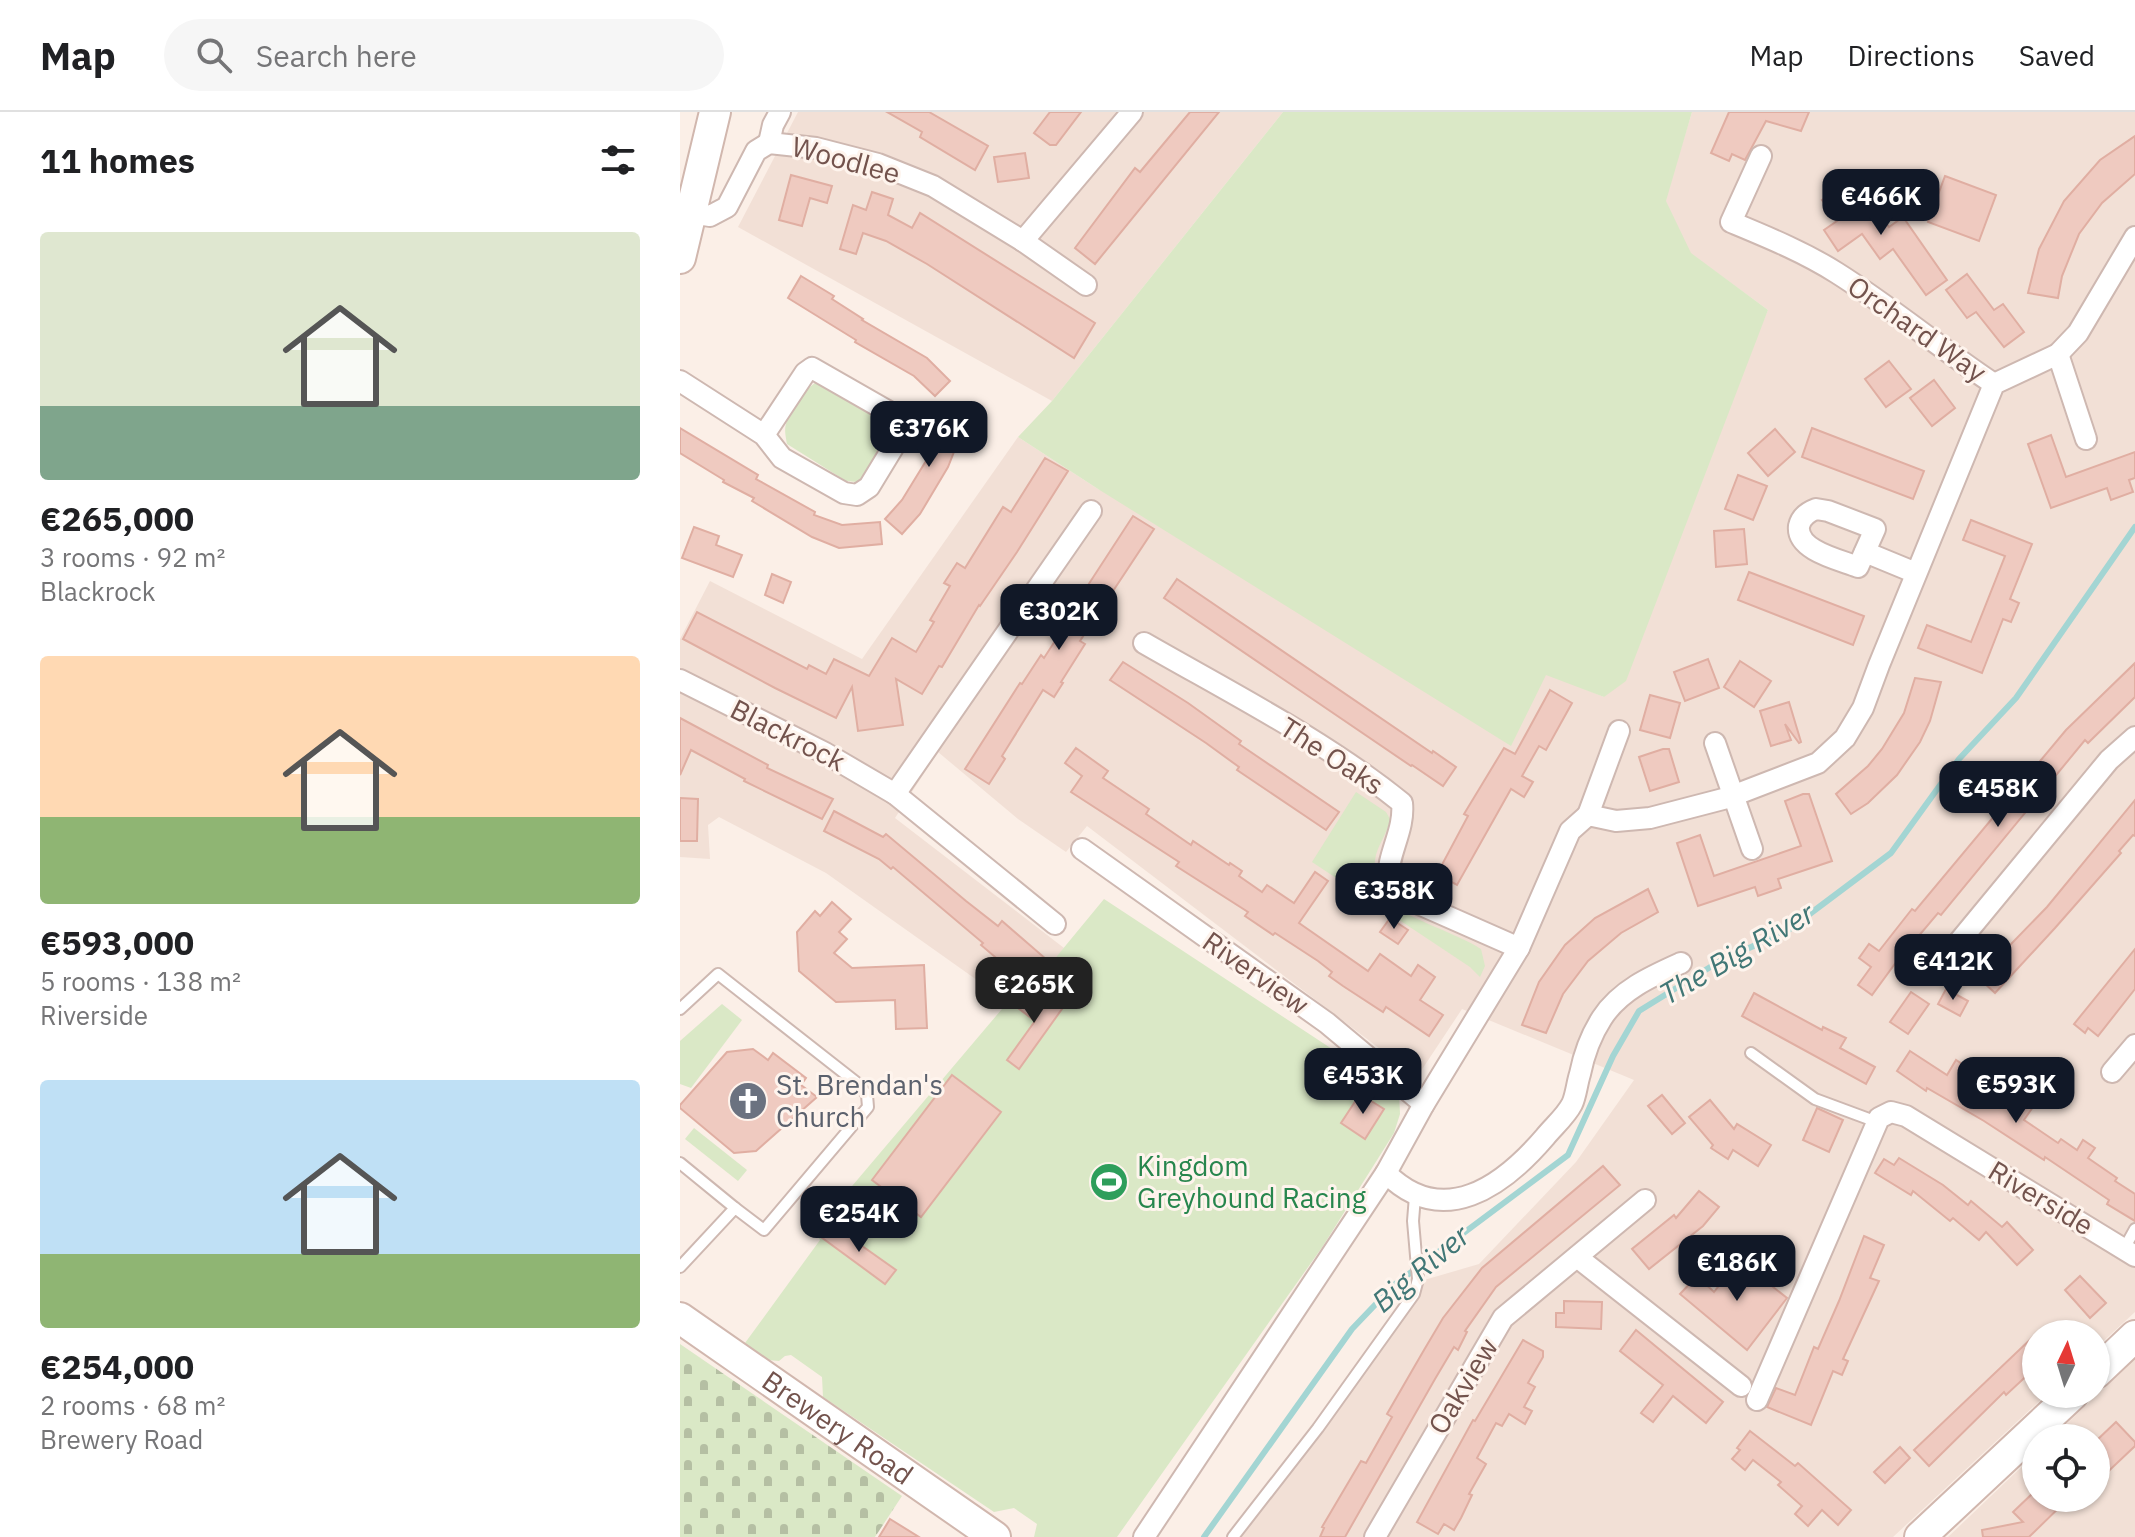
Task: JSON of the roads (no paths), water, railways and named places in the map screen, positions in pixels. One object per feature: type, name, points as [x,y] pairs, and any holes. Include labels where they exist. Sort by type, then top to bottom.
[{"type":"main road","points":[[680,258],[715,112]]},
{"type":"main road","name":"Brewery Road","points":[[680,1318],[995,1537]]},
{"type":"main road","points":[[2110,1360],[2135,1336]]},
{"type":"main road","points":[[1920,1537],[2058,1408]]},
{"type":"street","points":[[769,143],[780,112]]},
{"type":"street","points":[[1023,241],[1132,112]]},
{"type":"street","name":"Woodlee","points":[[691,213],[710,216],[727,207],[756,151],[769,143],[816,148],[878,164],[933,186],[1023,241],[1086,285]]},
{"type":"street","name":"Orchard Way","points":[[1761,156],[1731,222],[1781,242],[1837,273],[1994,384]]},
{"type":"street","points":[[1588,815],[1616,821],[1650,818],[1734,795],[1818,763],[1845,738],[1863,708],[1994,384],[2058,354],[2078,333],[2135,237]]},
{"type":"street","points":[[2058,354],[2086,439]]},
{"type":"street","points":[[680,381],[764,435],[782,458],[844,493],[857,495],[869,487],[900,436],[900,425],[896,416],[812,368],[805,373],[764,435]]},
{"type":"street","points":[[895,794],[1091,511]]},
{"type":"street","points":[[1865,552],[1916,573]]},
{"type":"street","name":"The Oaks","points":[[1144,643],[1279,721],[1380,785],[1402,803],[1404,820],[1387,864],[1388,882],[1401,896],[1519,948]]},
{"type":"street","name":"Blackrock","points":[[680,680],[825,753],[895,794],[1055,924]]},
{"type":"street","points":[[1144,1537],[1386,1173],[1519,948],[1570,831],[1588,815],[1619,731]]},
{"type":"street","points":[[1939,966],[2109,760],[2135,737]]},
{"type":"street","points":[[1715,743],[1752,849]]},
{"type":"street","name":"Riverview","points":[[1082,849],[1327,1023],[1424,1104]]},
{"type":"street","points":[[1386,1173],[1415,1196],[1426,1200],[1450,1200],[1484,1190],[1523,1163],[1572,1104],[1585,1052],[1604,1016],[1636,985],[1681,963]]},
{"type":"street","points":[[2112,1072],[2135,1045]]},
{"type":"street","name":"Riverside","points":[[1877,1122],[1891,1112],[1906,1116],[2129,1252]]},
{"type":"street","points":[[1757,1400],[1877,1122]]},
{"type":"street","name":"Oakview","points":[[1375,1537],[1503,1318],[1645,1200]]},
{"type":"street","points":[[1577,1257],[1741,1386]]},
{"type":"lane","points":[[680,1009],[718,974],[857,1083],[867,1095],[868,1107],[764,1230],[680,1163]]},
{"type":"lane","points":[[1751,1053],[1815,1099],[1877,1122]]},
{"type":"lane","points":[[1233,1537],[1335,1405],[1414,1294],[1418,1279],[1413,1221],[1415,1196]]},
{"type":"lane","points":[[680,1266],[735,1208]]},
{"type":"lane","points":[[2129,1252],[2135,1229]]},
{"type":"waterway","name":"The Big River","points":[[1204,1537],[1352,1329],[1394,1285],[1568,1155],[1613,1056],[1639,1011],[1720,961],[1787,931],[1891,853],[1959,759],[2016,698],[2135,527]]},
{"type":"place","name":"St. Brendan's Church","points":[[748,1101]]},
{"type":"place","name":"Kingdom Greyhound Racing","points":[[1109,1182]]},
{"type":"water label","name":"Big River","points":[[1421,1269]]}]
